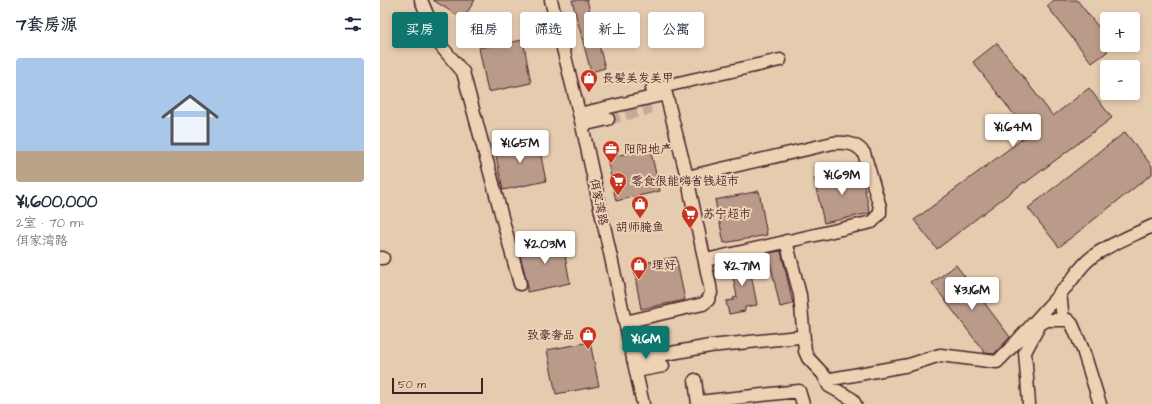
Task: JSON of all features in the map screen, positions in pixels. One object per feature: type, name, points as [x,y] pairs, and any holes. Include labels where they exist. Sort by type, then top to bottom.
[{"type":"street","points":[[421,0],[440,45],[463,72],[520,284]]},
{"type":"street","name":"佴家湾路","points":[[551,0],[580,115],[643,404]]},
{"type":"street","points":[[580,115],[780,60]]},
{"type":"street","points":[[580,115],[666,94],[687,177],[699,209],[711,293],[708,300],[703,304],[625,322]]},
{"type":"street","points":[[580,115],[608,119]]},
{"type":"street","points":[[687,177],[833,143],[845,142],[859,147],[864,153],[879,202],[880,213],[872,222],[706,260]]},
{"type":"street","points":[[826,380],[909,365],[940,355],[997,362],[1041,316],[1078,270],[1093,256],[1152,226]]},
{"type":"street","points":[[786,241],[800,295],[808,358],[823,374],[829,386],[852,399],[855,404]]},
{"type":"street","points":[[1060,292],[1063,320]]},
{"type":"street","points":[[1029,404],[1025,352],[1040,324],[1047,320],[1068,320],[1072,324],[1100,404]]},
{"type":"street","points":[[634,365],[710,346],[799,337]]},
{"type":"street","points":[[634,365],[663,366]]},
{"type":"street","points":[[695,380],[698,403],[799,391],[804,404]]},
{"type":"building","points":[[433,0],[475,0],[467,12],[456,12],[456,15]]},
{"type":"building","points":[[572,0],[587,0],[590,12],[584,12],[584,45],[576,12]]},
{"type":"building","points":[[1054,0],[1077,0],[1100,29],[1100,52],[1107,52],[1092,63],[1047,6]]},
{"type":"building","points":[[520,41],[520,48],[524,48],[531,83],[488,92],[479,48],[512,48],[512,42]]},
{"type":"building","points":[[997,43],[1053,116],[1089,88],[1112,118],[1025,183],[1024,182],[937,249],[914,220],[1029,134],[973,62]]},
{"type":"building","points":[[585,48],[600,48],[605,68],[591,72]]},
{"type":"building","points":[[1125,132],[1152,166],[1152,174],[1059,247],[1028,208]]},
{"type":"building","points":[[537,137],[546,181],[503,190],[494,146]]},
{"type":"building","points":[[650,148],[660,191],[616,201],[607,158]]},
{"type":"building","points":[[860,168],[870,213],[824,223],[814,178]]},
{"type":"building","points":[[759,191],[767,235],[724,243],[715,200]]},
{"type":"building","points":[[562,239],[570,283],[527,292],[527,282],[518,248]]},
{"type":"building","points":[[781,251],[793,304],[780,307],[768,253]]},
{"type":"building","points":[[676,257],[685,300],[641,309],[633,265]]},
{"type":"building","points":[[748,258],[757,305],[745,307],[745,311],[729,314],[726,301],[734,300],[733,298],[737,297],[730,262]]},
{"type":"building","points":[[956,265],[1010,337],[994,354],[985,353],[932,283]]},
{"type":"building","points":[[590,342],[599,386],[556,394],[547,350]]},
{"type":"tunnel","points":[[608,119],[651,108]]},
{"type":"place","name":"長髪美发美甲","points":[[589,93]]},
{"type":"place","name":"阳阳地产","points":[[611,164]]},
{"type":"place","name":"零食很能嗨省钱超市","points":[[618,196]]},
{"type":"place","name":"胡师腌鱼","points":[[640,219]]},
{"type":"place","name":"苏宁超市","points":[[690,229]]},
{"type":"place","name":"理好","points":[[639,280]]},
{"type":"place","name":"致豪奢品","points":[[588,350]]}]
